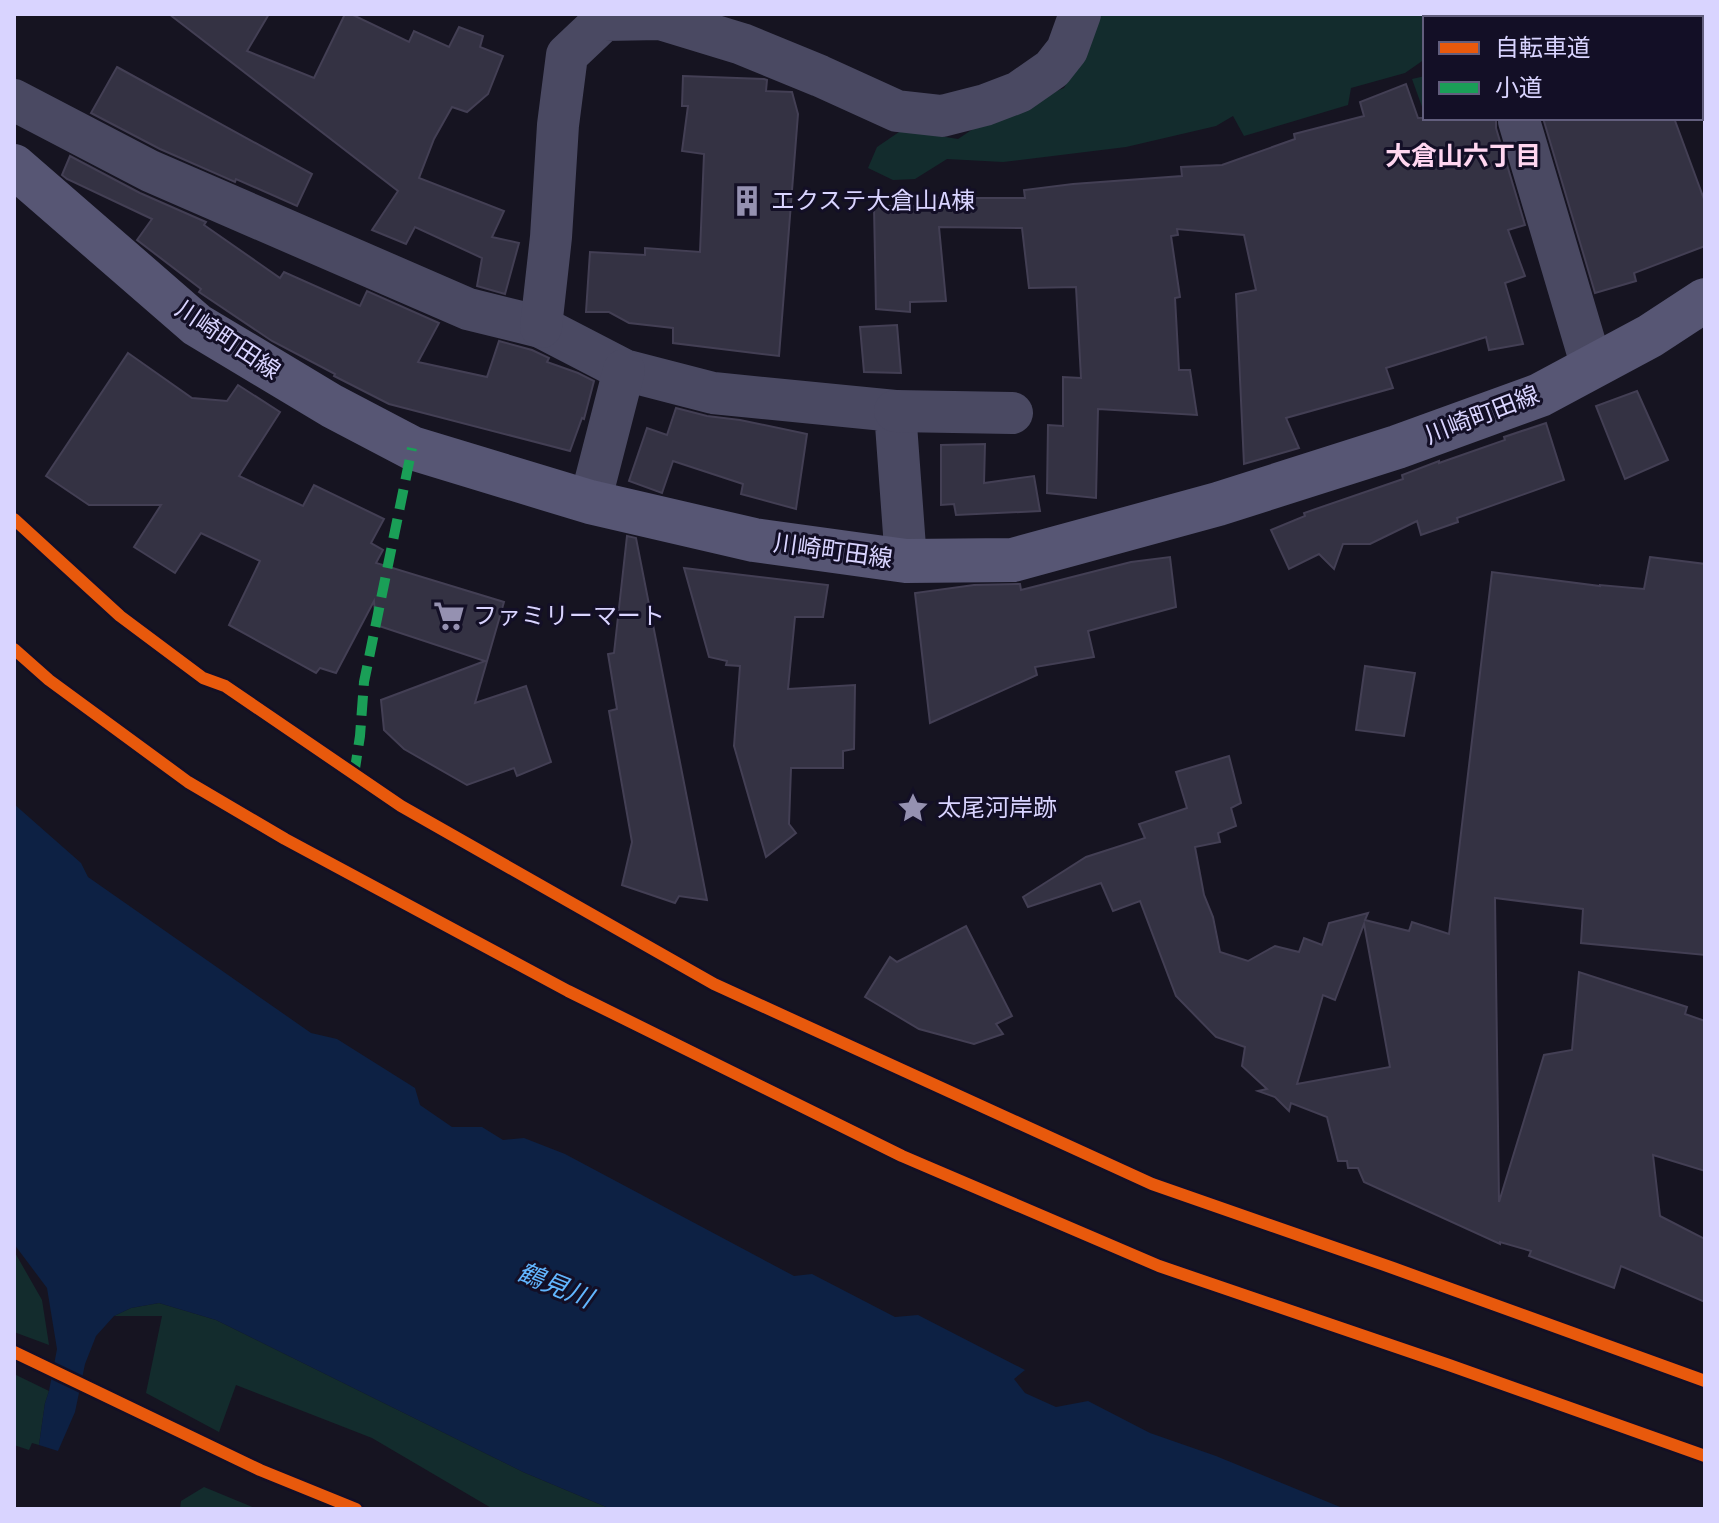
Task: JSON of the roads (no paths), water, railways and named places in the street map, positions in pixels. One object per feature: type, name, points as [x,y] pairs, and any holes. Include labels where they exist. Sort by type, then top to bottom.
[{"type":"main road","name":"川崎町田線","points":[[14,166],[197,325],[332,406],[412,448],[590,502],[754,540],[906,561],[1013,560],[1218,504],[1397,447],[1540,395],[1650,336],[1705,300]]},
{"type":"street","points":[[541,327],[567,55],[604,20],[660,19],[742,44],[897,111],[942,116],[1019,92],[1052,69],[1067,50],[1080,14]]},
{"type":"street","points":[[14,100],[150,171],[468,309],[541,327],[624,370],[713,393],[895,411],[1012,413]]},
{"type":"street","points":[[1519,121],[1592,367]]},
{"type":"street","points":[[590,502],[624,370]]},
{"type":"street","points":[[895,411],[906,561]]},
{"type":"water","name":"鶴見川","points":[[14,804],[81,863],[88,877],[311,1033],[337,1039],[415,1088],[420,1105],[452,1127],[482,1127],[503,1140],[524,1138],[565,1154],[794,1276],[812,1274],[895,1317],[918,1315],[1025,1370],[1014,1379],[1025,1393],[1056,1407],[1088,1401],[1150,1433],[1216,1456],[1345,1509],[611,1509],[523,1472],[216,1320],[159,1303],[131,1308],[114,1316],[96,1336],[85,1364],[75,1412],[58,1451],[39,1445],[57,1349],[47,1288],[14,1244]]},
{"type":"place","name":"エクステ大倉山A棟","points":[[747,201]]},
{"type":"place","name":"ファミリーマート","points":[[449,616]]},
{"type":"place","name":"太尾河岸跡","points":[[913,808]]},
{"type":"district","name":"大倉山六丁目","points":[[1463,156]]}]
